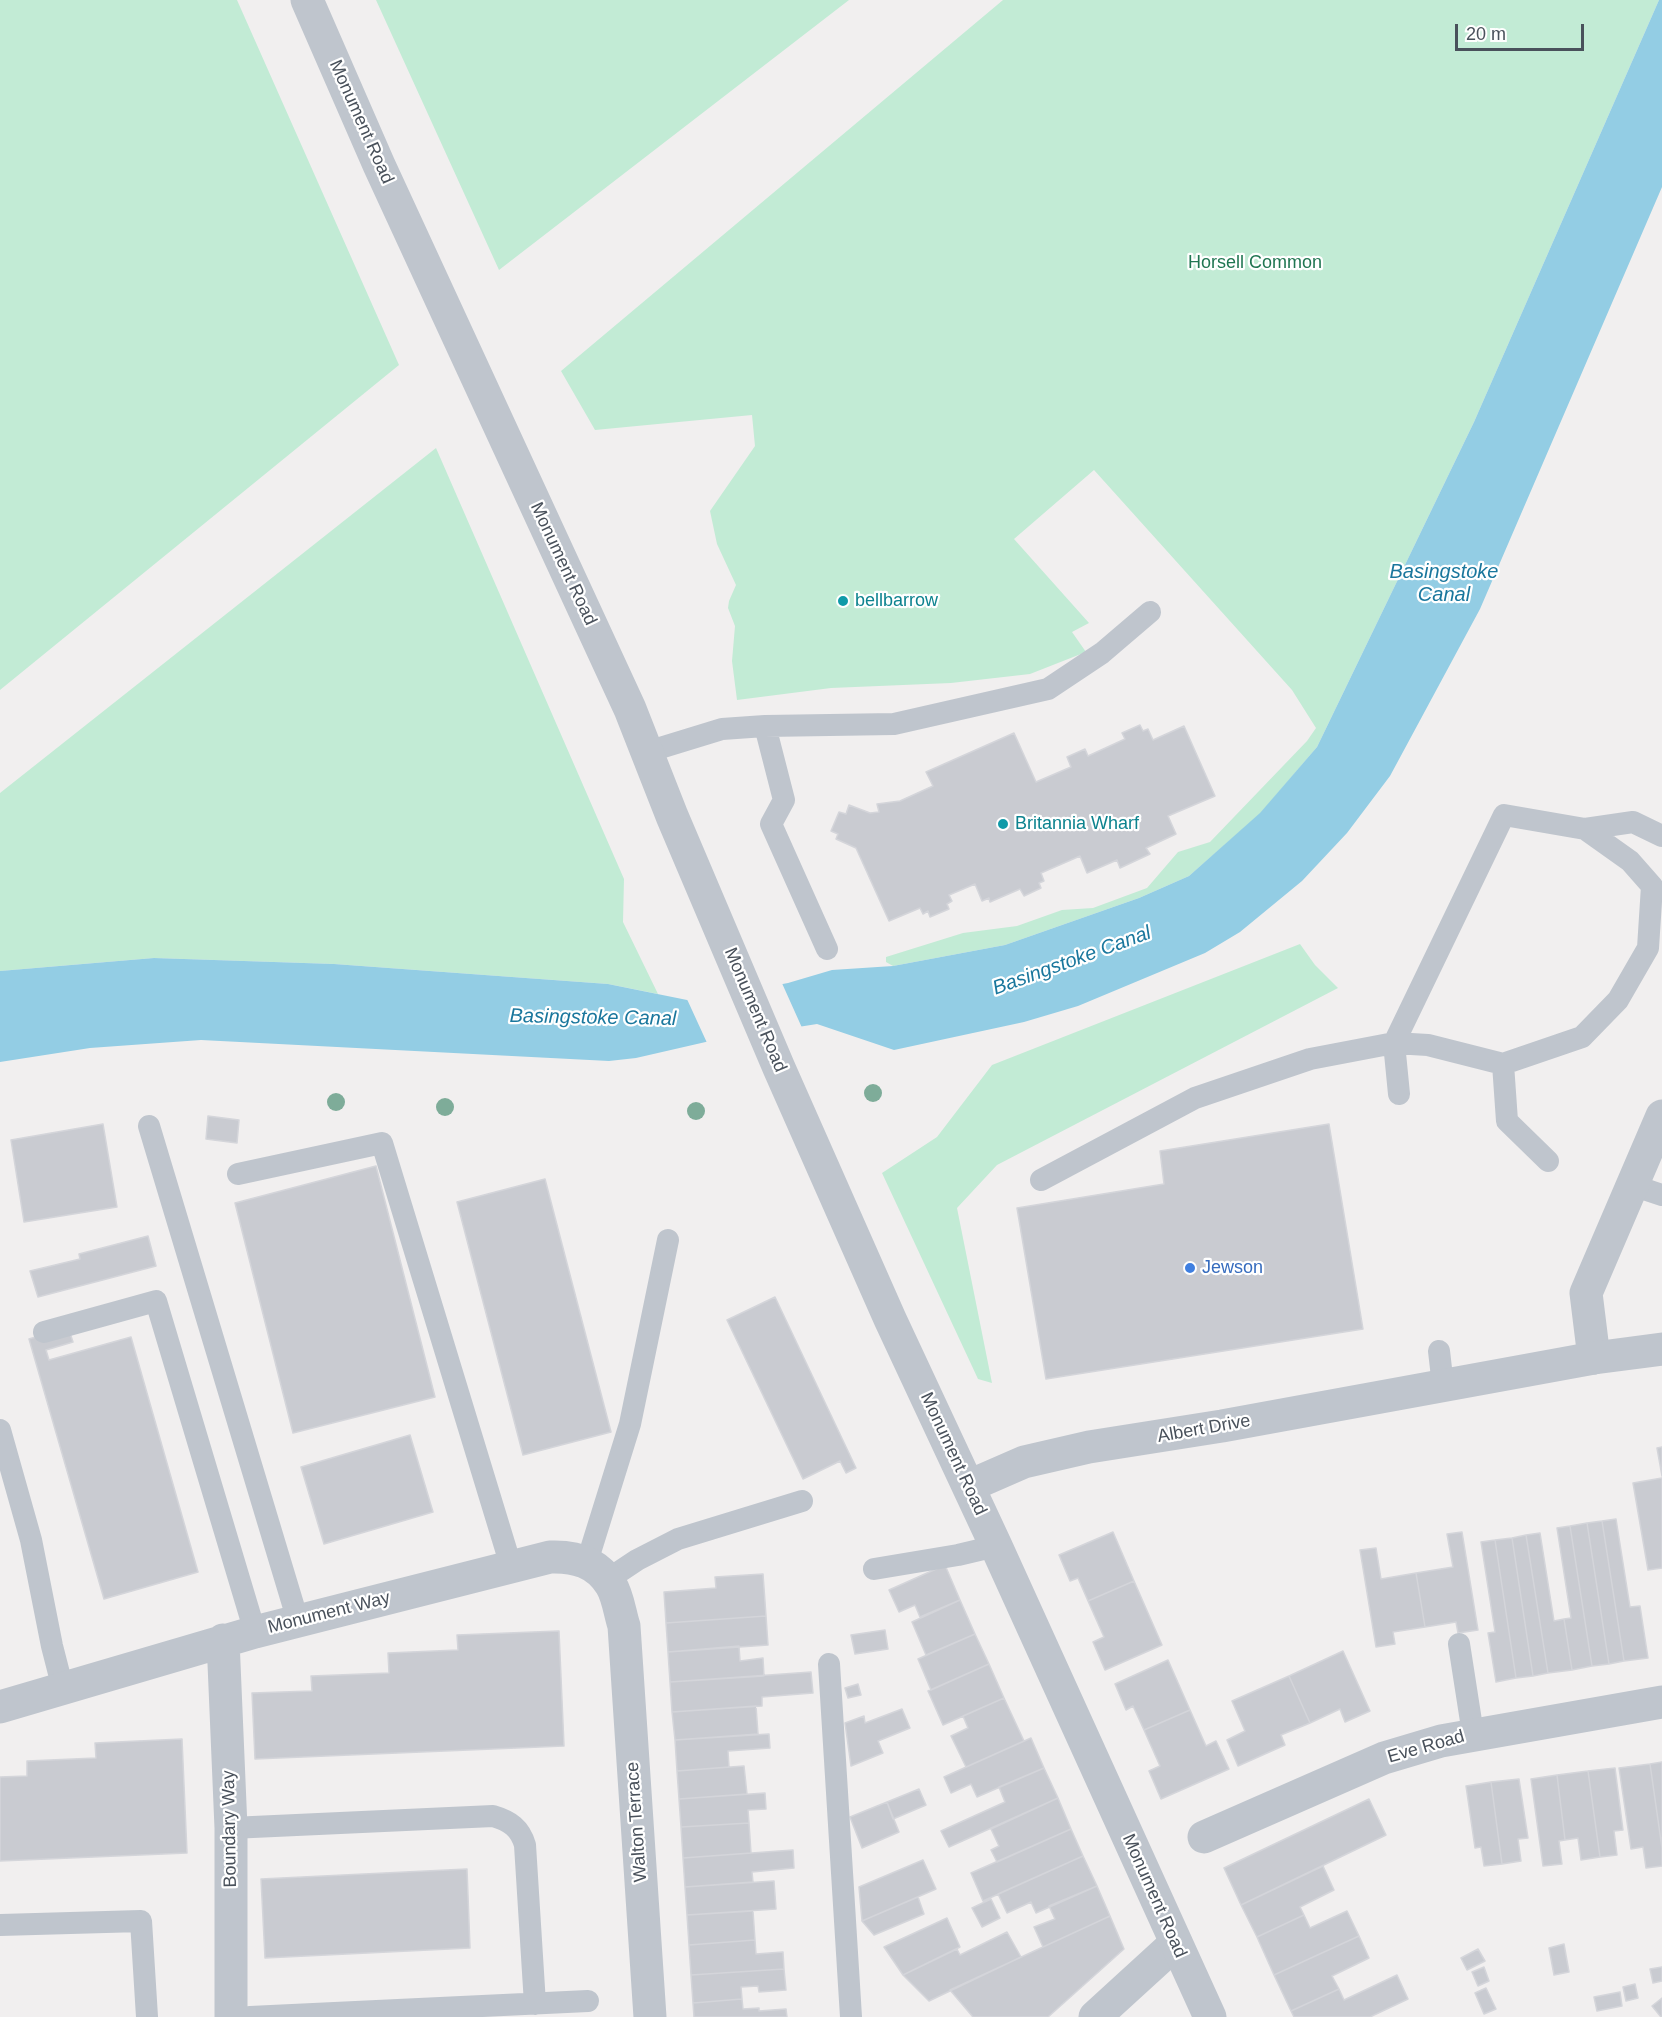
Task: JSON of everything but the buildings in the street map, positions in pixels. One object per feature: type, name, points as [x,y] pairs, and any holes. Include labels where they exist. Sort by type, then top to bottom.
[{"type":"street","name":"Monument Road","points":[[307,0],[379,165],[612,669],[778,1068],[890,1319],[969,1486],[1210,2017]]},
{"type":"street","points":[[1594,1358],[1586,1293],[1647,1190],[1662,1116]]},
{"type":"street","name":"Albert Drive","points":[[969,1486],[1024,1462],[1089,1447],[1222,1426],[1594,1358],[1662,1349]]},
{"type":"street","name":"Monument Way","points":[[0,1707],[224,1640],[549,1557],[568,1556],[597,1571]]},
{"type":"street","name":"Walton Terrace","points":[[597,1571],[612,1586],[624,1626],[650,2017]]},
{"type":"street","name":"Boundary Way","points":[[224,1640],[231,1828],[231,2017]]},
{"type":"street","name":"Eve Road","points":[[1204,1836],[1384,1758],[1441,1740],[1662,1702]]},
{"type":"street","points":[[1095,2017],[1176,1943]]},
{"type":"lane","points":[[647,752],[722,729],[894,724],[1048,689],[1102,653],[1150,612]]},
{"type":"lane","points":[[765,726],[784,800],[771,824],[827,948]]},
{"type":"lane","points":[[1399,1094],[1394,1043],[1504,815],[1585,829],[1633,822],[1662,836]]},
{"type":"lane","points":[[1041,1180],[1195,1098],[1310,1059],[1394,1043],[1428,1045],[1503,1064],[1582,1037],[1618,1000],[1648,948],[1652,886],[1630,861],[1585,829]]},
{"type":"lane","points":[[1503,1064],[1507,1121],[1548,1161]]},
{"type":"lane","points":[[149,1126],[298,1621]]},
{"type":"lane","points":[[238,1174],[382,1143],[511,1566]]},
{"type":"lane","points":[[668,1240],[597,1571],[637,1560],[678,1539],[802,1501]]},
{"type":"lane","points":[[44,1332],[156,1301],[255,1632]]},
{"type":"lane","points":[[1440,1351],[1443,1386]]},
{"type":"lane","points":[[0,1430],[31,1540],[63,1689]]},
{"type":"lane","points":[[874,1569],[958,1556],[996,1546]]},
{"type":"lane","points":[[1459,1644],[1473,1734]]},
{"type":"lane","points":[[829,1664],[851,2017]]},
{"type":"lane","points":[[231,1828],[493,1816],[506,1819],[517,1827],[525,1845],[535,2004]]},
{"type":"lane","points":[[0,1925],[141,1921],[147,2017]]},
{"type":"lane","points":[[250,2017],[588,2001]]},
{"type":"green space","points":[[0,0],[237,0],[399,365],[0,690]]},
{"type":"green space","points":[[376,0],[849,0],[499,270]]},
{"type":"green space","name":"Horsell Common","points":[[1003,0],[1659,0],[1474,422],[1317,747],[1260,814],[1189,876],[1139,898],[1005,945],[893,966],[886,962],[886,957],[963,933],[1017,926],[1062,910],[1093,908],[1147,888],[1178,852],[1210,842],[1307,741],[1316,728],[1292,690],[1094,470],[1014,539],[1089,623],[1072,632],[1086,652],[1030,674],[951,683],[831,688],[737,700],[732,661],[735,626],[728,608],[736,585],[717,544],[710,511],[755,446],[752,415],[595,430],[561,371]]},
{"type":"green space","points":[[436,448],[624,879],[623,922],[658,994],[608,984],[334,964],[154,958],[0,971],[0,793]]},
{"type":"green space","points":[[1300,944],[1315,965],[1338,988],[997,1165],[957,1208],[992,1383],[978,1379],[882,1173],[937,1137],[992,1065]]},
{"type":"water","name":"Basingstoke Canal","points":[[1659,0],[1662,0],[1662,187],[1480,609],[1390,776],[1347,833],[1302,881],[1240,932],[1205,953],[1078,1006],[1024,1022],[894,1050],[817,1024],[710,1041],[636,1058],[609,1061],[201,1040],[90,1048],[0,1062],[0,971],[154,958],[334,964],[608,984],[692,1001],[788,983],[832,970],[893,966],[1005,945],[1139,898],[1189,876],[1260,813],[1317,747],[1474,422]]},
{"type":"pier","points":[[781,981],[803,1030],[708,1045],[686,997],[692,998]]},
{"type":"place","name":"bellbarrow","points":[[843,601]]},
{"type":"place","name":"Britannia Wharf","points":[[1003,824]]},
{"type":"place","name":"Jewson","points":[[1190,1268]]}]
